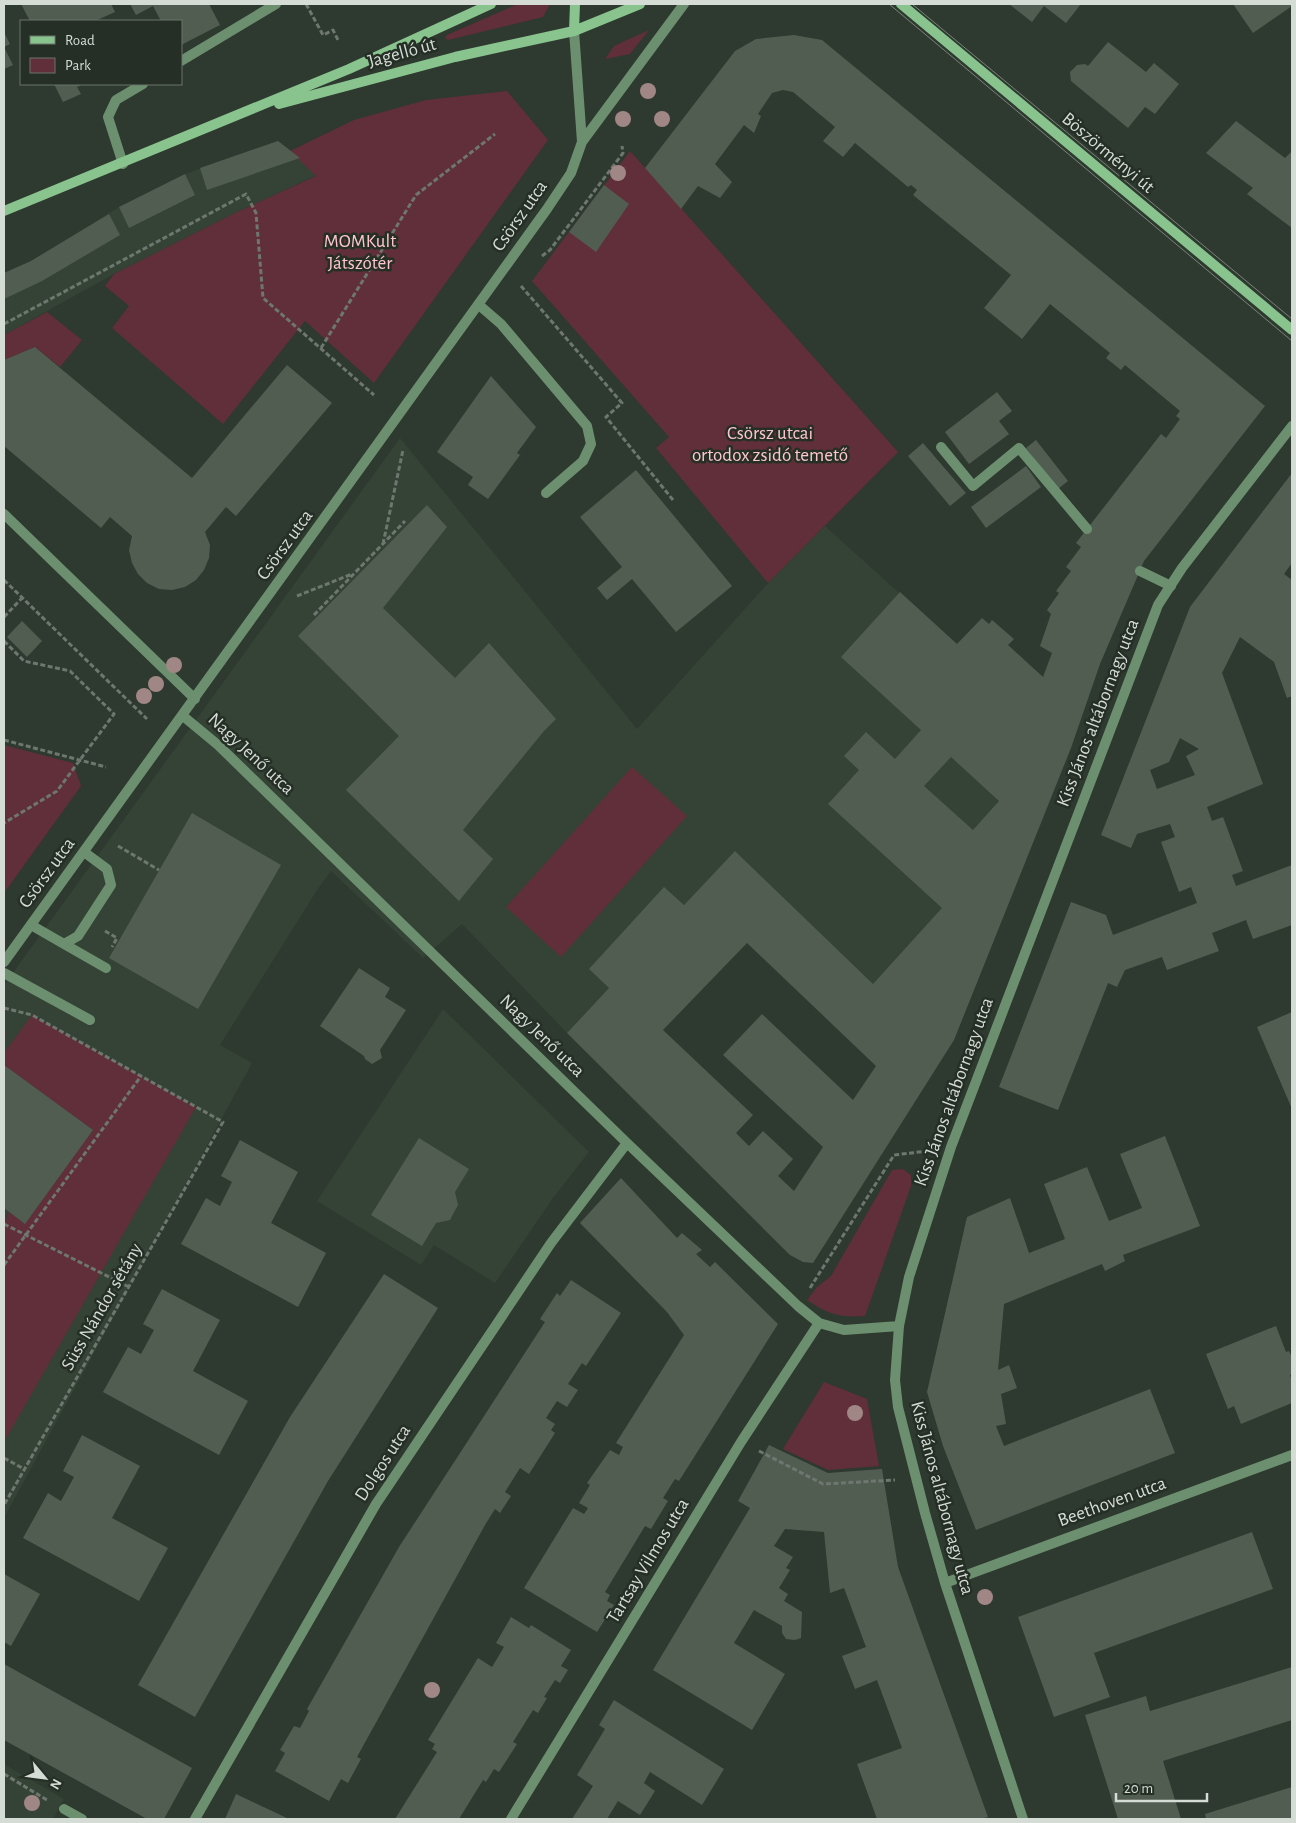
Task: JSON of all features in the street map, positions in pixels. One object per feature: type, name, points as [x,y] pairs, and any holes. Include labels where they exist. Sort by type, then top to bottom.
[{"type":"street","points":[[182,60],[276,4]]},
{"type":"street","name":"Jagelló út","points":[[4,211],[123,164],[349,69],[491,4]]},
{"type":"street","points":[[574,31],[575,4]]},
{"type":"street","name":"Jagelló út","points":[[242,114],[455,57],[574,31],[640,4]]},
{"type":"street","name":"Csörsz utca","points":[[4,962],[479,305],[571,174],[582,142],[684,4]]},
{"type":"street","name":"Böszörményi út","points":[[901,4],[1292,330]]},
{"type":"street","name":"Csörsz utca","points":[[574,31],[577,95],[582,142]]},
{"type":"street","points":[[123,164],[108,117],[116,100],[141,85]]},
{"type":"street","points":[[479,305],[501,324],[587,426],[591,444],[583,461],[546,493]]},
{"type":"street","name":"Kiss János altábornagy utca","points":[[1023,1819],[945,1583],[898,1407],[895,1380],[899,1326],[909,1277],[951,1148],[1158,605],[1292,426]]},
{"type":"street","points":[[941,447],[973,486],[1019,448],[1087,529]]},
{"type":"street","points":[[4,514],[195,699]]},
{"type":"street","points":[[1140,571],[1171,586]]},
{"type":"street","name":"Nagy Jenő utca","points":[[183,716],[218,745],[627,1143],[798,1306],[819,1322],[844,1330],[899,1326]]},
{"type":"street","points":[[64,944],[78,936],[111,885],[107,869],[84,852]]},
{"type":"street","points":[[31,925],[106,968]]},
{"type":"street","points":[[4,972],[90,1020]]},
{"type":"street","name":"Dolgos utca","points":[[195,1819],[376,1504],[551,1243],[627,1143]]},
{"type":"street","name":"Tartsay Vilmos utca","points":[[511,1819],[741,1442],[819,1322]]},
{"type":"street","name":"Beethoven utca","points":[[945,1583],[1292,1455]]},
{"type":"street","points":[[64,1809],[82,1819]]},
{"type":"path","points":[[306,4],[323,35],[333,30],[339,42]]},
{"type":"path","points":[[321,348],[416,195],[495,134]]},
{"type":"path","points":[[542,256],[550,250],[608,174],[623,153],[622,146]]},
{"type":"path","points":[[4,324],[246,194],[256,213],[262,298],[374,395]]},
{"type":"path","points":[[521,286],[622,403],[606,417],[673,500]]},
{"type":"path","points":[[383,544],[403,450]]},
{"type":"path","points":[[314,615],[405,521]]},
{"type":"path","points":[[297,596],[363,570]]},
{"type":"path","points":[[4,580],[146,719]]},
{"type":"path","points":[[4,617],[22,598]]},
{"type":"path","points":[[4,641],[24,660],[70,671],[114,714],[57,791],[4,824]]},
{"type":"path","points":[[4,740],[106,767]]},
{"type":"path","points":[[118,846],[159,870]]},
{"type":"path","points":[[4,1008],[32,1015],[141,1076],[4,1265]]},
{"type":"path","name":"Süss Nándor sétány","points":[[4,1504],[223,1122],[141,1076]]},
{"type":"path","points":[[798,1306],[894,1155],[951,1148]]},
{"type":"path","points":[[4,1224],[129,1287]]},
{"type":"path","points":[[741,1442],[823,1484],[917,1479]]},
{"type":"path","points":[[4,1458],[24,1469]]},
{"type":"path","points":[[4,1774],[50,1802],[46,1807]]},
{"type":"shaded area","points":[[278,141],[300,158],[317,175],[235,213],[114,274],[4,335],[4,273],[31,261],[119,207],[185,174]]},
{"type":"shaded area","points":[[400,438],[637,729],[768,583],[825,526],[1071,748],[914,1024],[735,851],[684,905],[664,888],[609,988],[567,1033],[462,924],[423,958],[331,871],[319,887],[220,1045],[252,1063],[4,1518],[4,985]]},
{"type":"shaded area","points":[[443,1009],[589,1152],[553,1198],[495,1283],[434,1245],[421,1265],[317,1201]]},
{"type":"shaded area","points":[[4,1764],[64,1799],[53,1819],[4,1819]]},
{"type":"green space","points":[[518,4],[550,4],[543,17],[448,40],[445,38],[447,35]]},
{"type":"green space","points":[[649,30],[630,54],[605,59],[614,46]]},
{"type":"green space","name":"MOMKult Játszótér","points":[[507,91],[548,140],[374,383],[305,321],[223,424],[112,328],[129,306],[105,286],[114,274],[235,213],[316,176],[290,151],[354,120],[426,100]]},
{"type":"green space","name":"Csörsz utcai ortodox zsidó temető","points":[[630,151],[898,452],[768,583],[656,448],[669,437],[532,281]]},
{"type":"green space","points":[[47,312],[82,340],[60,367],[35,347],[4,360],[4,335]]},
{"type":"green space","points":[[4,745],[73,763],[81,786],[4,893]]},
{"type":"green space","points":[[632,767],[687,816],[561,957],[506,907]]},
{"type":"green space","points":[[32,1015],[196,1107],[4,1442],[4,1224],[9,1212],[25,1224],[93,1130],[4,1065],[4,1053]]},
{"type":"green space","points":[[903,1169],[911,1175],[911,1186],[865,1316],[841,1316],[821,1309],[807,1300],[817,1287],[831,1276],[892,1170]]},
{"type":"green space","points":[[824,1382],[867,1399],[879,1466],[828,1470],[783,1449]]},
{"type":"building","points":[[21,4],[111,4],[115,12],[97,20],[29,20]]},
{"type":"building","points":[[130,4],[209,4],[220,25],[182,44],[182,20],[160,20],[153,6],[136,15]]},
{"type":"building","points":[[1009,4],[1081,4],[1066,23],[1044,6],[1032,22]]},
{"type":"building","points":[[1233,4],[1292,4],[1292,6],[1253,33]]},
{"type":"building","points":[[4,32],[10,44],[4,47]]},
{"type":"building","points":[[794,35],[822,40],[1265,406],[1144,561],[1100,664],[1071,748],[954,1040],[813,1263],[803,1262],[790,1255],[567,1033],[609,988],[589,969],[664,887],[684,905],[735,851],[873,984],[942,908],[828,804],[859,770],[844,756],[866,732],[895,759],[921,730],[841,657],[900,592],[957,644],[982,618],[989,624],[992,620],[1014,639],[1008,645],[1043,677],[1052,653],[1040,646],[1051,614],[1047,610],[1059,593],[1056,591],[1071,571],[1066,567],[1081,547],[1076,543],[1161,434],[1166,438],[1180,419],[1176,416],[1180,411],[1125,365],[1121,370],[1106,358],[1110,353],[1050,304],[1022,339],[984,308],[1011,275],[913,195],[917,190],[911,185],[908,187],[855,143],[843,157],[823,141],[835,127],[793,92],[783,90],[772,93],[758,114],[761,116],[754,133],[744,125],[715,164],[732,182],[720,198],[698,186],[681,209],[645,168],[735,51],[756,39]],"holes":[[[951,757],[999,801],[973,830],[924,786]],[[747,943],[876,1066],[853,1100],[762,1014],[723,1055],[823,1147],[794,1191],[778,1176],[793,1159],[763,1131],[749,1146],[736,1133],[753,1115],[663,1030]]]},
{"type":"building","points":[[1108,42],[1146,72],[1154,63],[1179,84],[1155,114],[1145,107],[1128,128],[1071,81],[1070,72],[1077,65],[1085,64],[1088,66]]},
{"type":"building","points":[[4,47],[13,65],[4,69]]},
{"type":"building","points":[[54,85],[81,85],[77,87],[81,94],[63,102]]},
{"type":"building","points":[[1236,121],[1285,158],[1292,151],[1292,228],[1247,194],[1253,188],[1206,153]]},
{"type":"building","points":[[278,141],[300,158],[207,190],[200,168]]},
{"type":"building","points":[[185,174],[195,195],[129,228],[119,207]]},
{"type":"building","points":[[604,185],[629,204],[596,252],[569,232]]},
{"type":"building","points":[[109,214],[120,235],[42,281],[4,299],[4,273],[31,261]]},
{"type":"building","points":[[35,347],[192,478],[287,365],[332,403],[236,516],[226,507],[205,532],[210,545],[209,558],[204,570],[196,580],[185,587],[172,590],[159,589],[147,583],[138,574],[132,563],[129,550],[132,536],[110,517],[101,528],[4,446],[4,360]]},
{"type":"building","points":[[491,376],[536,427],[517,453],[520,455],[488,499],[468,485],[473,477],[437,452]]},
{"type":"building","points":[[997,392],[1012,411],[999,421],[1009,434],[969,464],[945,432]]},
{"type":"building","points":[[1036,440],[1068,481],[1058,489],[1026,448]]},
{"type":"building","points":[[923,443],[966,493],[950,506],[908,456]]},
{"type":"building","points":[[1026,466],[1041,487],[986,528],[971,507]]},
{"type":"building","points":[[636,470],[732,586],[676,632],[632,579],[607,600],[597,588],[622,567],[580,517]]},
{"type":"building","points":[[1292,473],[1292,563],[1284,574],[1292,580],[1292,696],[1287,698],[1274,662],[1240,637],[1222,673],[1263,784],[1207,807],[1212,821],[1223,817],[1243,871],[1232,875],[1236,886],[1292,865],[1292,925],[1253,939],[1246,920],[1212,933],[1219,951],[1167,970],[1162,957],[1125,970],[1117,987],[1108,983],[1058,1110],[999,1087],[1071,902],[1106,915],[1113,935],[1197,903],[1191,887],[1179,892],[1161,842],[1175,837],[1170,824],[1137,834],[1131,848],[1101,835],[1190,607]],"holes":[[[1180,738],[1199,749],[1186,756],[1195,775],[1157,789],[1150,770],[1169,762]]]},
{"type":"building","points":[[427,505],[447,527],[383,608],[455,678],[489,643],[556,719],[463,830],[493,859],[459,901],[346,790],[399,736],[298,636]]},
{"type":"building","points":[[22,621],[42,641],[27,657],[7,637]]},
{"type":"building","points":[[192,813],[281,865],[198,1009],[109,958]]},
{"type":"building","points":[[359,968],[390,988],[385,997],[406,1010],[380,1050],[382,1058],[372,1064],[364,1056],[320,1026]]},
{"type":"building","points":[[1292,1012],[1292,1109],[1257,1027]]},
{"type":"building","points":[[4,1065],[93,1130],[25,1224],[4,1208]]},
{"type":"building","points":[[1165,1136],[1200,1226],[1123,1255],[1125,1261],[1105,1271],[1102,1264],[1004,1304],[998,1370],[1009,1365],[1017,1388],[1001,1394],[1006,1424],[996,1426],[1004,1446],[1150,1389],[1175,1453],[976,1530],[943,1446],[927,1392],[967,1217],[1010,1198],[1029,1253],[1065,1239],[1044,1184],[1087,1167],[1109,1221],[1142,1208],[1120,1154]]},
{"type":"building","points":[[419,1138],[469,1169],[455,1192],[458,1205],[450,1220],[436,1223],[422,1246],[371,1215]]},
{"type":"building","points":[[240,1140],[298,1172],[271,1223],[326,1253],[298,1307],[181,1244],[206,1198],[220,1206],[232,1182],[221,1176]]},
{"type":"building","points":[[621,1178],[677,1238],[682,1233],[702,1250],[696,1254],[710,1267],[715,1262],[778,1324],[679,1481],[675,1479],[663,1498],[668,1501],[651,1529],[645,1526],[605,1592],[610,1595],[607,1601],[614,1605],[597,1632],[524,1588],[573,1508],[584,1514],[588,1508],[579,1503],[590,1485],[587,1483],[610,1450],[619,1455],[623,1447],[616,1443],[684,1335],[667,1312],[580,1223]]},
{"type":"building","points":[[384,1274],[438,1308],[328,1481],[195,1717],[138,1685],[290,1417]]},
{"type":"building","points":[[571,1280],[621,1313],[586,1366],[582,1363],[568,1384],[578,1390],[567,1407],[557,1401],[546,1418],[555,1424],[551,1430],[555,1433],[529,1474],[520,1468],[505,1492],[511,1496],[500,1513],[495,1509],[485,1525],[357,1757],[361,1759],[348,1783],[341,1779],[329,1801],[275,1771],[285,1753],[280,1750],[294,1726],[300,1728],[309,1711],[307,1709],[399,1547],[545,1322],[540,1319],[557,1293],[560,1296]]},
{"type":"building","points":[[162,1289],[220,1320],[193,1371],[248,1401],[219,1455],[103,1392],[128,1347],[141,1354],[154,1330],[143,1324]]},
{"type":"building","points":[[1276,1326],[1286,1352],[1289,1351],[1292,1357],[1292,1374],[1290,1375],[1292,1381],[1292,1403],[1241,1424],[1234,1406],[1228,1409],[1206,1354]]},
{"type":"building","points":[[82,1435],[140,1466],[112,1518],[168,1548],[139,1601],[23,1538],[48,1493],[61,1501],[74,1477],[63,1471]]},
{"type":"building","points":[[769,1445],[828,1473],[882,1469],[898,1567],[988,1817],[981,1819],[877,1819],[857,1764],[902,1748],[877,1680],[855,1689],[842,1656],[866,1647],[844,1588],[830,1593],[824,1532],[785,1529],[774,1546],[793,1557],[786,1568],[790,1570],[779,1588],[788,1594],[784,1601],[802,1612],[801,1638],[795,1640],[786,1639],[782,1633],[782,1626],[754,1610],[734,1643],[785,1674],[752,1730],[653,1670],[750,1508],[738,1501]]},
{"type":"building","points":[[1252,1532],[1273,1589],[1094,1653],[1110,1697],[1054,1717],[1018,1617]]},
{"type":"building","points":[[4,1574],[40,1594],[11,1646],[4,1642]]},
{"type":"building","points":[[511,1617],[529,1628],[531,1625],[571,1650],[561,1666],[568,1670],[560,1683],[555,1680],[544,1697],[547,1698],[538,1713],[533,1710],[513,1742],[517,1744],[499,1772],[494,1769],[486,1782],[483,1780],[459,1819],[395,1819],[437,1752],[432,1749],[435,1744],[428,1740],[478,1658],[492,1667],[504,1647],[496,1643]]},
{"type":"building","points":[[4,1664],[192,1768],[164,1819],[147,1819],[4,1740]]},
{"type":"building","points":[[1292,1667],[1292,1720],[1163,1761],[1181,1819],[1118,1819],[1085,1715],[1146,1696],[1150,1711]]},
{"type":"building","points":[[614,1700],[724,1769],[702,1805],[650,1772],[644,1783],[655,1791],[640,1815],[618,1801],[607,1819],[572,1819],[593,1786],[577,1775],[605,1729],[599,1725]]},
{"type":"building","points":[[1292,1787],[1292,1819],[1206,1819],[1205,1814]]},
{"type":"building","points":[[236,1794],[289,1819],[225,1819]]},
{"type":"tram line","points":[[889,4],[1292,341]]},
{"type":"tram line","points":[[912,4],[1292,319]]}]
